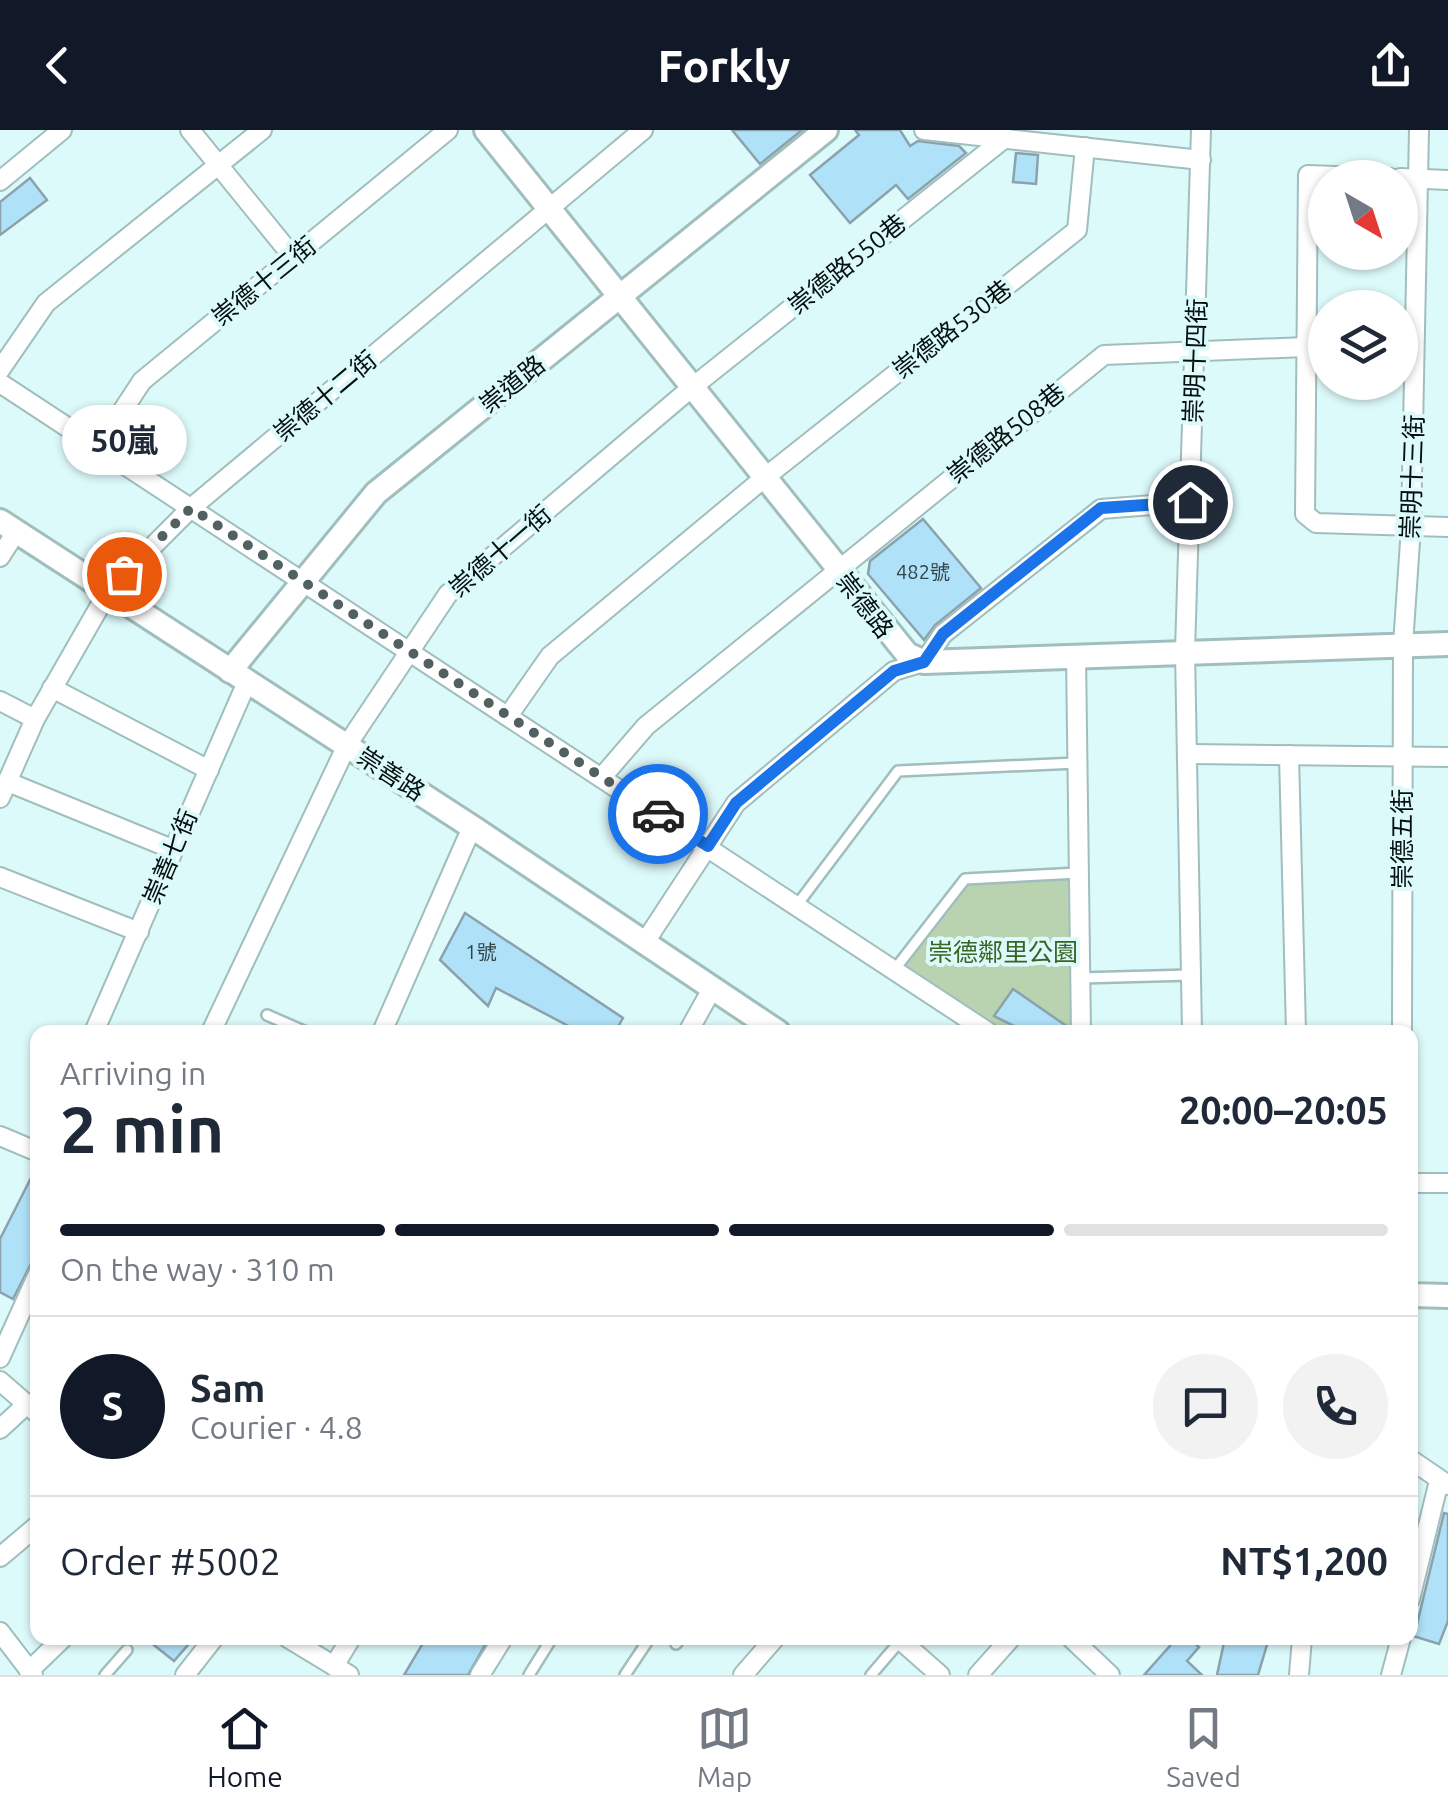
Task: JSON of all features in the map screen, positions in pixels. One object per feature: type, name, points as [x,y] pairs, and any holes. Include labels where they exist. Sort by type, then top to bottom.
[{"type":"street","points":[[0,181],[62,130]]},
{"type":"street","points":[[190,130],[293,257]]},
{"type":"street","points":[[0,370],[46,303],[262,130]]},
{"type":"street","name":"崇德十三街","points":[[98,448],[142,381],[448,130]]},
{"type":"street","name":"崇德路","points":[[486,130],[897,646],[924,662]]},
{"type":"street","name":"崇德十二街","points":[[4,790],[36,718],[108,590],[191,508],[644,130]]},
{"type":"street","name":"崇道路","points":[[238,677],[301,581],[376,493],[826,130]]},
{"type":"street","points":[[924,130],[1201,160]]},
{"type":"street","name":"崇明十四街","points":[[1192,1025],[1186,651],[1200,130]]},
{"type":"street","name":"崇明十三街","points":[[1413,160],[1419,130]]},
{"type":"street","name":"崇德路550巷","points":[[690,389],[1005,138]]},
{"type":"street","name":"崇德路530巷","points":[[508,716],[550,656],[762,479],[1077,230],[1085,147]]},
{"type":"street","points":[[1308,174],[1305,514],[1316,523],[1448,527]]},
{"type":"street","points":[[1418,178],[1448,180]]},
{"type":"street","name":"崇明十三街","points":[[1403,645],[1411,527],[1410,270]]},
{"type":"street","name":"崇德路508巷","points":[[602,777],[646,726],[835,568],[1104,354],[1196,354],[1306,347]]},
{"type":"street","points":[[0,383],[977,1025]]},
{"type":"street","name":"崇德十一街","points":[[214,1025],[347,745],[448,594],[690,389]]},
{"type":"street","points":[[924,662],[943,634],[1101,508],[1190,502]]},
{"type":"street","points":[[0,557],[8,527]]},
{"type":"street","name":"崇善路","points":[[8,527],[347,745],[768,1025]]},
{"type":"street","points":[[644,942],[736,803],[894,671],[924,662],[1448,644]]},
{"type":"street","name":"崇德五街","points":[[1402,1025],[1403,645]]},
{"type":"street","points":[[1076,656],[1081,1025]]},
{"type":"street","name":"崇善七街","points":[[97,1025],[209,770],[238,677]]},
{"type":"street","points":[[52,688],[209,770]]},
{"type":"street","points":[[0,701],[36,718]]},
{"type":"street","points":[[1190,754],[1448,757]]},
{"type":"street","points":[[1289,755],[1296,1025]]},
{"type":"street","points":[[4,790],[172,848]]},
{"type":"street","points":[[385,1025],[472,827]]},
{"type":"street","points":[[0,877],[139,932]]},
{"type":"street","points":[[692,1025],[713,987]]},
{"type":"street","points":[[0,1136],[30,1149]]},
{"type":"street","points":[[1418,1183],[1448,1183]]},
{"type":"street","points":[[0,1358],[30,1292]]},
{"type":"street","points":[[1418,1295],[1448,1296]]},
{"type":"street","points":[[0,1382],[30,1408]]},
{"type":"street","points":[[0,1430],[30,1411]]},
{"type":"street","points":[[1418,1465],[1444,1483],[1418,1572]]},
{"type":"street","points":[[0,1557],[30,1532]]},
{"type":"street","points":[[0,1632],[31,1673],[56,1645]]},
{"type":"street","points":[[185,1675],[209,1645]]},
{"type":"street","points":[[299,1645],[341,1671],[349,1645]]},
{"type":"street","points":[[480,1675],[499,1645]]},
{"type":"street","points":[[743,1675],[769,1645]]},
{"type":"street","points":[[907,1645],[940,1675]]},
{"type":"street","points":[[978,1675],[1005,1645]]},
{"type":"street","points":[[1078,1645],[1110,1675]]},
{"type":"street","points":[[1299,1675],[1301,1645]]},
{"type":"street","points":[[1391,1675],[1398,1645]]},
{"type":"lane","points":[[797,905],[898,771],[1076,763]]},
{"type":"lane","points":[[894,970],[965,879],[1078,873]]},
{"type":"lane","points":[[1080,978],[1190,975]]},
{"type":"lane","points":[[267,1015],[290,1025]]},
{"type":"lane","points":[[529,1675],[548,1645]]},
{"type":"lane","points":[[625,1675],[646,1645]]},
{"type":"lane","points":[[871,1675],[895,1645]]},
{"type":"lane","points":[[105,1675],[127,1650]]},
{"type":"green space","name":"崇德鄰里公園","points":[[1077,874],[1080,1025],[978,1025],[895,970],[965,880]]},
{"type":"building","points":[[732,130],[802,130],[760,164]]},
{"type":"building","points":[[855,130],[900,130],[910,146],[918,141],[959,146],[966,153],[908,199],[896,185],[850,223],[810,175],[859,135]]},
{"type":"building","points":[[1016,153],[1038,155],[1036,184],[1013,182]]},
{"type":"building","points":[[30,178],[47,200],[0,235],[0,202]]},
{"type":"building","points":[[923,519],[981,588],[935,625],[924,640],[868,574],[870,561]]},
{"type":"building","points":[[465,913],[623,1018],[619,1025],[567,1025],[496,988],[488,1006],[440,960]]},
{"type":"building","points":[[1013,989],[1065,1025],[1012,1025],[994,1016]]},
{"type":"building","points":[[30,1180],[30,1266],[13,1299],[0,1292],[0,1239]]},
{"type":"building","points":[[1444,1513],[1448,1514],[1448,1621],[1439,1644],[1418,1638],[1418,1620]]},
{"type":"building","points":[[154,1645],[188,1645],[174,1661]]},
{"type":"building","points":[[422,1645],[485,1645],[468,1675],[404,1675]]},
{"type":"building","points":[[1171,1645],[1199,1647],[1187,1661],[1202,1675],[1144,1675]]},
{"type":"building","points":[[1223,1645],[1267,1645],[1258,1675],[1217,1675]]},
{"type":"way so far","points":[[124,574],[191,508],[658,814]]},
{"type":"place","name":"50嵐","points":[[124,574]]},
{"type":"route","points":[[658,814],[708,846],[736,803],[894,671],[924,662],[943,634],[1101,508],[1190,502]]}]
